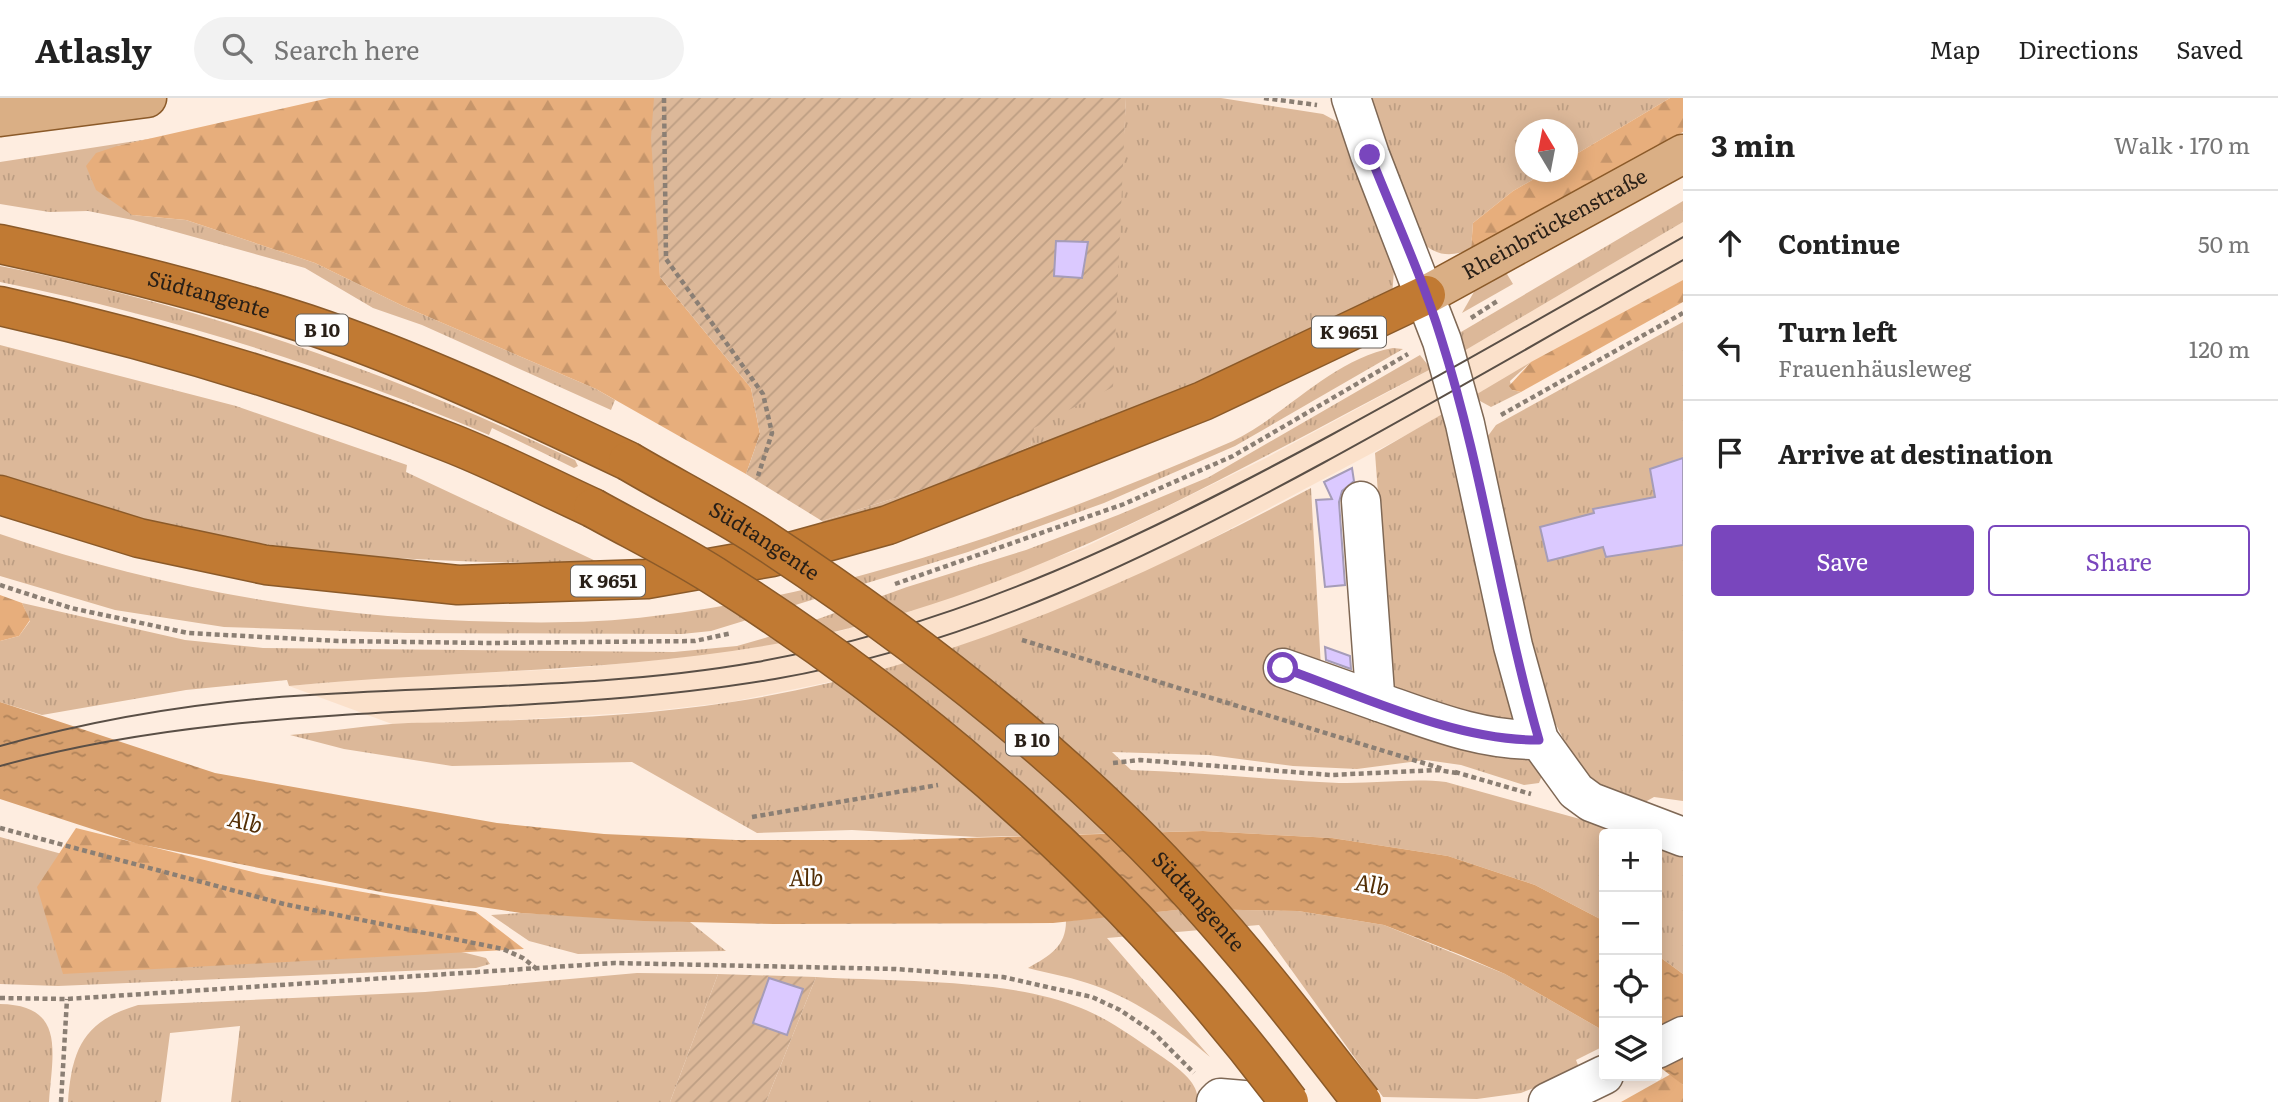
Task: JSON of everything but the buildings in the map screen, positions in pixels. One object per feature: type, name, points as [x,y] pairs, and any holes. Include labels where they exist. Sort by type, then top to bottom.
[{"type":"highway","name":"Südtangente","points":[[0,244],[197,291],[309,325],[431,372],[628,461],[759,537],[875,615],[997,709],[1115,815],[1201,905],[1282,998],[1362,1102]]},
{"type":"highway","name":"K 9651","points":[[0,495],[139,538],[266,565],[458,585],[647,579],[772,556],[888,525],[1203,401],[1426,295]]},
{"type":"highway","name":"B 10","points":[[0,306],[119,332],[277,379],[450,443],[593,508],[721,580],[844,665],[967,759],[1083,865],[1162,947],[1243,1040],[1289,1102]]},
{"type":"main road","points":[[0,117],[148,98]]},
{"type":"main road","name":"Rheinbrückenstraße","points":[[1426,295],[1683,154]]},
{"type":"street","points":[[1352,104],[1442,341],[1467,434],[1513,646],[1539,740],[1576,792],[1591,802],[1683,837]]},
{"type":"street","points":[[1361,501],[1375,693],[1379,702]]},
{"type":"street","points":[[1283,668],[1472,734],[1511,741],[1539,740]]},
{"type":"street","points":[[1662,1046],[1683,1036]]},
{"type":"street","points":[[1548,1102],[1599,1077]]},
{"type":"street","points":[[1218,1100],[1266,1102]]},
{"type":"path","points":[[664,98],[666,259],[763,394],[772,433],[758,476]]},
{"type":"path","points":[[1264,98],[1352,104]]},
{"type":"path","points":[[1467,434],[1683,313]]},
{"type":"path","points":[[1022,640],[1457,773],[1438,770],[1331,775],[1140,760],[1112,764]]},
{"type":"path","points":[[752,817],[946,783]]},
{"type":"path","points":[[0,828],[284,904],[503,949],[523,958],[538,970]]},
{"type":"path","points":[[0,998],[67,999],[615,963],[841,967],[1003,977],[1056,986],[1111,1006],[1154,1033],[1218,1100]]},
{"type":"path","points":[[61,1102],[67,999]]},
{"type":"shaded area","points":[[1683,222],[1683,280],[1477,394],[1464,351]]},
{"type":"shaded area","points":[[1431,369],[1444,413],[1408,434],[1153,570],[1016,627],[884,671],[731,702],[644,712],[460,723],[392,724],[289,686],[385,677],[565,669],[677,658],[840,631],[894,616],[1085,547],[1264,459]]},
{"type":"green space","points":[[329,98],[654,98],[660,277],[751,388],[760,434],[746,474],[596,389],[403,306],[315,263],[186,220],[132,215],[96,190],[86,166],[96,153],[117,146]]},
{"type":"green space","points":[[654,98],[1126,98],[1113,387],[1034,428],[1031,446],[962,477],[822,521],[746,474],[760,434],[751,388],[660,277],[651,138]]},
{"type":"green space","points":[[1126,98],[1221,98],[1323,114],[1336,121],[1346,130],[1394,270],[1392,297],[1103,432],[827,526],[822,521],[962,477],[1031,446],[1033,428],[1124,134]]},
{"type":"green space","points":[[1364,98],[1670,98],[1578,153],[1578,119],[1515,119],[1515,182],[1529,182],[1473,223],[1471,249],[1444,254],[1432,250],[1421,240]]},
{"type":"green space","points":[[1670,98],[1683,98],[1683,132],[1471,249],[1473,223],[1513,191],[1529,182],[1578,182],[1578,153]]},
{"type":"green space","points":[[155,138],[117,146],[132,215],[186,220],[315,263],[403,306],[596,389],[615,400],[611,410],[422,325],[373,308],[305,268],[133,220],[88,211],[49,212],[0,204],[0,162]]},
{"type":"green space","points":[[1683,201],[1683,222],[1464,351],[1461,332]]},
{"type":"green space","points":[[1501,264],[1513,284],[1462,313],[1479,283]]},
{"type":"green space","points":[[0,266],[148,301],[294,345],[436,398],[575,460],[578,466],[574,468],[492,428],[489,435],[370,387],[249,346],[125,311],[0,282]]},
{"type":"green space","points":[[1683,280],[1683,302],[1521,392],[1512,390],[1509,386],[1531,362]]},
{"type":"green space","points":[[1683,322],[1683,801],[1654,797],[1638,806],[1582,776],[1542,697],[1485,440],[1496,425]]},
{"type":"green space","points":[[0,345],[236,406],[407,465],[406,472],[600,563],[414,559],[276,546],[146,520],[10,479],[0,475]]},
{"type":"green space","points":[[1393,348],[1403,349],[1235,446],[1104,503],[968,552],[711,631],[682,634],[406,633],[224,627],[115,610],[0,576],[0,534],[115,569],[173,583],[290,605],[409,618],[562,622],[631,619],[729,605],[803,590],[950,550],[1093,499],[1233,441],[1253,430],[1330,375],[1371,354]]},
{"type":"green space","points":[[1420,355],[1431,369],[1144,517],[996,582],[920,608],[842,630],[705,655],[567,668],[289,686],[287,680],[186,690],[42,715],[0,702],[0,641],[19,636],[30,621],[22,603],[185,640],[263,648],[674,652],[737,646],[907,587],[1026,550],[1209,477]]},
{"type":"green space","points":[[1531,362],[1510,381],[1512,390],[1521,392],[1491,407],[1480,401],[1477,394]]},
{"type":"green space","points":[[1444,413],[1515,727],[1393,695],[1375,453]]},
{"type":"green space","points":[[1311,488],[1322,686],[1532,762],[1543,773],[1539,783],[1524,785],[1461,765],[1426,760],[1357,769],[1293,766],[1209,755],[1112,752],[1131,770],[1339,783],[1446,782],[1616,829],[1599,829],[1599,918],[1535,885],[1448,856],[1332,838],[1203,831],[977,837],[852,830],[757,833],[632,762],[452,766],[344,749],[290,735],[400,723],[563,718],[665,711],[809,688],[885,669],[1030,620],[1102,590]]},
{"type":"green space","points":[[0,595],[22,603],[30,620],[19,636],[0,641]]},
{"type":"green space","points":[[76,828],[261,874],[476,912],[524,949],[63,974],[37,887]]},
{"type":"green space","points":[[0,837],[295,918],[486,958],[490,964],[476,968],[58,986],[0,984]]},
{"type":"green space","points":[[1662,844],[1683,850],[1683,974],[1662,959]]},
{"type":"green space","points":[[1186,909],[1298,911],[1384,925],[1505,974],[1599,1028],[1599,1048],[1576,1060],[1580,1070],[1521,1093],[1477,1099],[1383,1097],[1259,925],[1107,938],[1210,1057],[1171,1026],[1127,999],[1088,983],[1028,968],[1049,955],[1060,944],[1066,921]]},
{"type":"green space","points":[[521,913],[690,922],[726,951],[578,954],[529,941],[491,915]]},
{"type":"green space","points":[[637,973],[718,974],[670,1102],[231,1102],[240,1026],[170,1033],[161,1102],[68,1102],[73,1066],[84,1039],[105,1019],[138,1005],[425,992]]},
{"type":"green space","points":[[718,974],[816,977],[766,1102],[670,1102]]},
{"type":"green space","points":[[816,977],[986,986],[1052,998],[1103,1018],[1169,1062],[1192,1083],[1197,1102],[766,1102]]},
{"type":"green space","points":[[0,1004],[21,1007],[36,1013],[46,1023],[51,1035],[52,1050],[49,1102],[0,1102]]},
{"type":"green space","points":[[1671,1074],[1683,1085],[1683,1102],[1621,1102],[1662,1081]]},
{"type":"water","name":"Alb","points":[[0,702],[215,773],[497,823],[604,834],[736,840],[896,840],[1203,831],[1332,838],[1448,856],[1535,885],[1599,918],[1599,1028],[1505,974],[1384,925],[1298,911],[1186,909],[1053,923],[774,924],[644,921],[521,913],[386,893],[138,844],[0,799]]},
{"type":"water","points":[[1662,959],[1683,974],[1683,1085],[1662,1069]]},
{"type":"tram line","points":[[0,746],[115,719],[231,702],[590,681],[702,670],[757,662],[909,625],[1053,572],[1193,507],[1375,411],[1683,237]]},
{"type":"tram line","points":[[0,766],[96,744],[193,729],[290,719],[580,701],[678,692],[775,679],[848,664],[919,644],[1058,593],[1192,532],[1368,438],[1683,260]]},
{"type":"route","points":[[1283,668],[1472,734],[1511,741],[1539,740],[1513,646],[1465,424],[1442,341],[1370,155]]}]
